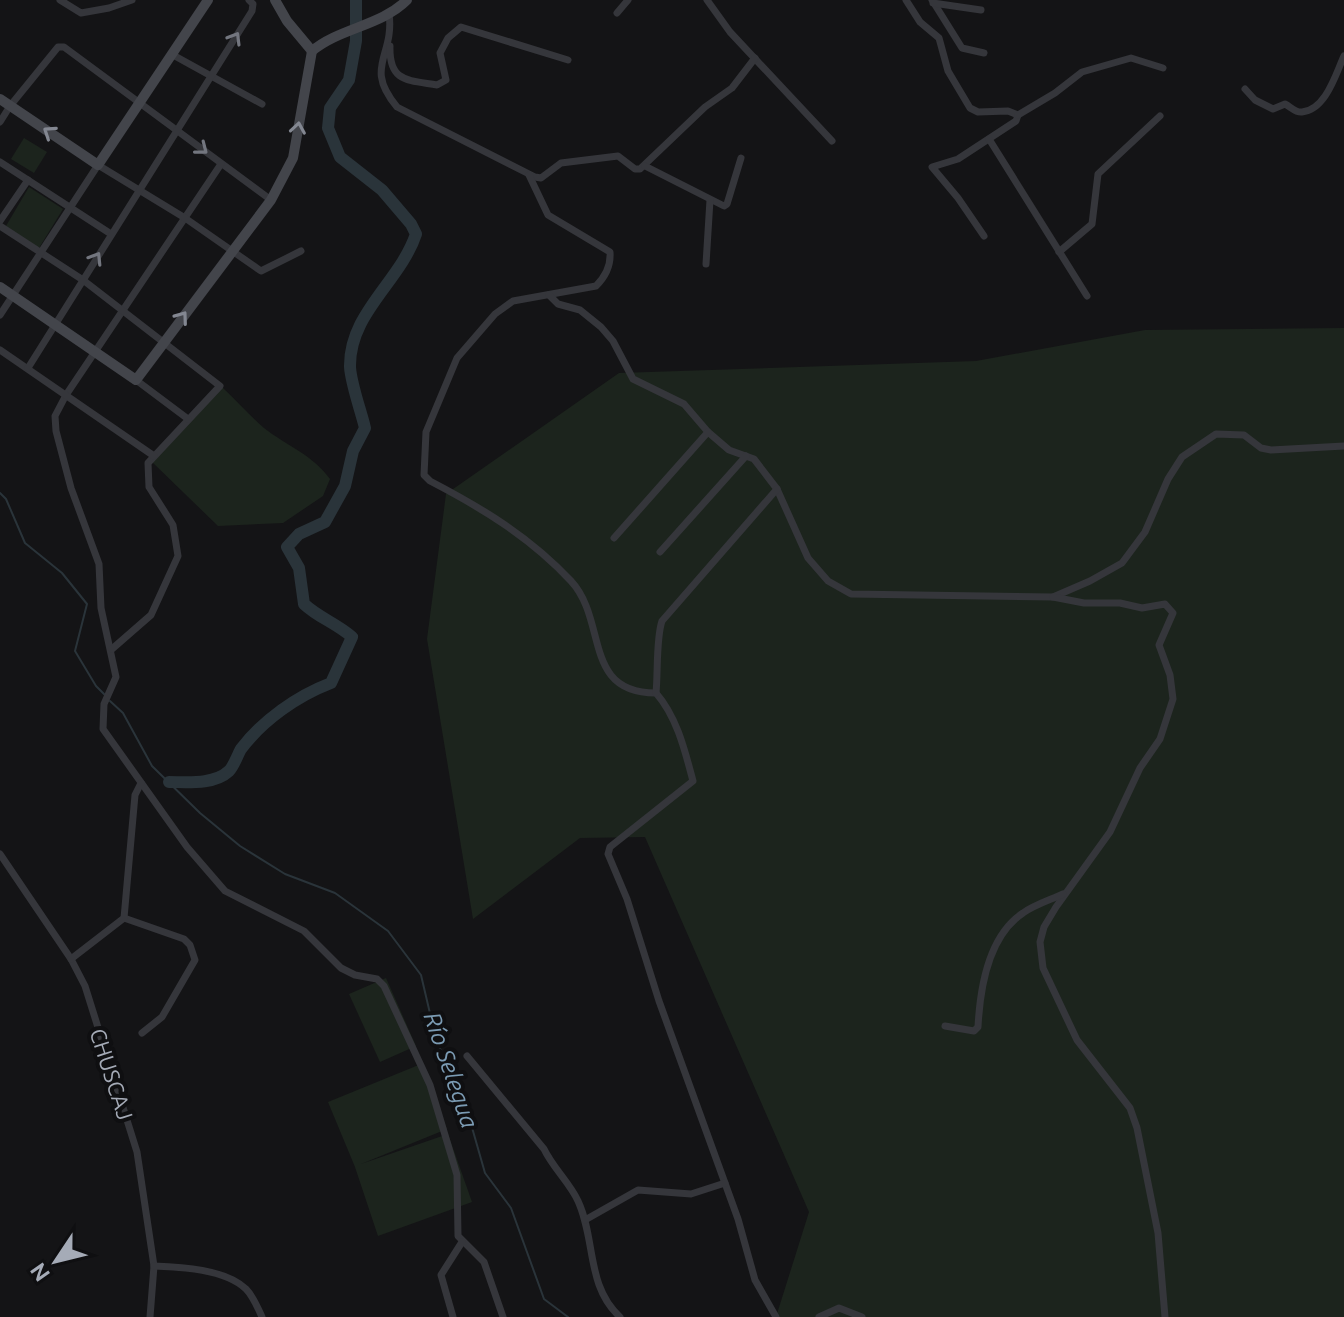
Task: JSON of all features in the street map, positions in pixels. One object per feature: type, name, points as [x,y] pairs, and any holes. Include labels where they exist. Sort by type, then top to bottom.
[{"type":"main road","points":[[0,99],[98,165],[208,0]]},
{"type":"main road","points":[[275,0],[287,21],[312,51]]},
{"type":"main road","points":[[0,287],[136,380],[271,200],[293,158],[312,51],[385,15],[407,0]]},
{"type":"street","points":[[60,0],[81,13],[132,0]]},
{"type":"street","points":[[28,368],[252,11],[253,4],[249,0]]},
{"type":"street","points":[[617,13],[628,0]]},
{"type":"street","points":[[707,0],[730,32],[832,141]]},
{"type":"street","points":[[906,0],[920,22],[939,38],[948,71],[970,108],[978,112],[1008,111],[1018,115]]},
{"type":"street","points":[[932,2],[981,10]]},
{"type":"street","points":[[932,2],[962,48],[984,53]]},
{"type":"street","points":[[385,15],[390,31],[391,68],[395,74],[437,85],[446,80],[440,53],[448,38],[461,27],[568,60]]},
{"type":"street","points":[[390,31],[379,77],[386,94],[397,107],[529,175],[541,178],[561,163],[614,156],[635,169],[645,166],[705,107],[732,88],[755,58]]},
{"type":"street","points":[[0,122],[58,47],[64,47],[271,200]]},
{"type":"street","points":[[173,55],[262,104]]},
{"type":"street","points":[[1245,89],[1255,100],[1273,109],[1285,104],[1303,112],[1313,108],[1328,92],[1344,56]]},
{"type":"street","points":[[984,236],[932,167],[958,159],[1082,72],[1131,58],[1163,68]]},
{"type":"street","points":[[1059,252],[1092,224],[1098,174],[1160,116]]},
{"type":"street","points":[[989,139],[1087,296]]},
{"type":"street","points":[[645,166],[719,205],[727,204],[741,158]]},
{"type":"street","points":[[0,162],[111,234]]},
{"type":"street","points":[[221,164],[55,416],[71,488],[99,564],[101,608],[116,677],[104,704],[103,729],[187,847],[225,891],[304,931],[341,968],[355,975],[377,979],[384,986],[430,1085],[457,1175],[458,1236],[484,1262],[503,1317]]},
{"type":"street","points":[[0,315],[98,165],[185,218],[261,271],[301,251]]},
{"type":"street","points":[[529,175],[548,215],[610,252],[604,278],[596,286],[513,301],[495,314],[457,358],[426,432],[424,475],[481,508],[536,546],[574,584],[592,624],[606,668],[614,680],[624,689],[656,693]]},
{"type":"street","points":[[28,180],[0,224],[123,309],[220,386],[148,463],[149,487],[173,525],[178,556],[151,615],[112,649]]},
{"type":"street","points":[[706,264],[710,200]]},
{"type":"street","points":[[549,295],[558,304],[580,310],[592,318],[613,341],[633,379],[684,404],[708,432],[729,450],[754,459],[777,489],[808,558],[828,581],[851,594],[1053,597],[1142,608],[1165,604],[1173,613],[1159,645],[1170,675],[1173,699],[1160,739],[1140,768],[1110,832],[1044,927],[1040,942],[1043,968],[1077,1040],[1130,1108],[1142,1149],[1147,1189],[1158,1233],[1165,1317]]},
{"type":"street","points":[[0,350],[154,456]]},
{"type":"street","points":[[136,380],[188,419]]},
{"type":"street","points":[[614,538],[708,432]]},
{"type":"street","points":[[1053,597],[1122,563],[1145,532],[1168,479],[1182,457],[1216,434],[1244,435],[1261,448],[1271,450],[1344,446]]},
{"type":"street","points":[[660,552],[746,456]]},
{"type":"street","points":[[776,1317],[755,1280],[744,1236],[659,1001],[627,899],[608,854],[610,847],[693,781],[678,732],[665,704],[656,693],[660,648],[658,632],[662,621],[777,489]]},
{"type":"street","points":[[71,959],[124,918],[135,795],[141,783]]},
{"type":"street","name":"CHUSCAJ","points":[[0,854],[71,959],[85,986],[137,1152],[154,1266],[150,1317]]},
{"type":"street","points":[[945,1026],[974,1031],[978,1027],[984,982],[995,945],[1007,926],[1023,912],[1067,893]]},
{"type":"street","points":[[124,918],[184,939],[195,960],[162,1017],[142,1033]]},
{"type":"street","points":[[467,1056],[544,1149],[552,1166],[577,1199],[585,1220],[596,1284],[611,1309],[620,1317]]},
{"type":"street","points":[[585,1220],[638,1190],[691,1194],[725,1183]]},
{"type":"street","points":[[453,1317],[441,1275],[462,1242]]},
{"type":"street","points":[[154,1266],[196,1267],[240,1285],[247,1290],[262,1317]]},
{"type":"street","points":[[819,1317],[839,1308],[862,1317]]},
{"type":"shaded area","points":[[24,138],[47,152],[34,173],[11,159]]},
{"type":"shaded area","points":[[29,187],[63,209],[39,248],[6,226]]},
{"type":"shaded area","points":[[1344,328],[1344,1317],[776,1317],[809,1212],[645,837],[580,838],[473,919],[427,639],[446,494],[619,373],[976,361],[1145,330]]},
{"type":"shaded area","points":[[222,387],[264,428],[308,457],[330,479],[323,496],[283,523],[218,526],[150,460]]},
{"type":"shaded area","points":[[386,978],[416,1046],[380,1062],[349,994]]},
{"type":"shaded area","points":[[421,1064],[447,1129],[361,1164],[448,1134],[472,1202],[378,1236],[355,1167],[328,1102]]},
{"type":"waterway","name":"Río Selegua","points":[[169,782],[208,781],[229,771],[241,749],[270,719],[293,702],[331,683],[352,637],[304,604],[299,568],[287,547],[299,534],[325,522],[345,486],[353,451],[365,428],[351,374],[352,348],[366,314],[399,267],[416,234],[382,190],[340,157],[328,128],[330,108],[349,80],[356,41],[356,0]]},
{"type":"waterway","name":"Río Selegua","points":[[0,493],[6,499],[25,543],[62,573],[87,604],[75,651],[96,686],[106,696]]},
{"type":"waterway","name":"Río Selegua","points":[[110,701],[123,713],[152,766],[200,813],[240,846],[285,874],[335,893],[388,931],[421,975],[436,1039],[469,1117],[485,1173],[511,1208],[544,1299],[568,1317]]}]
